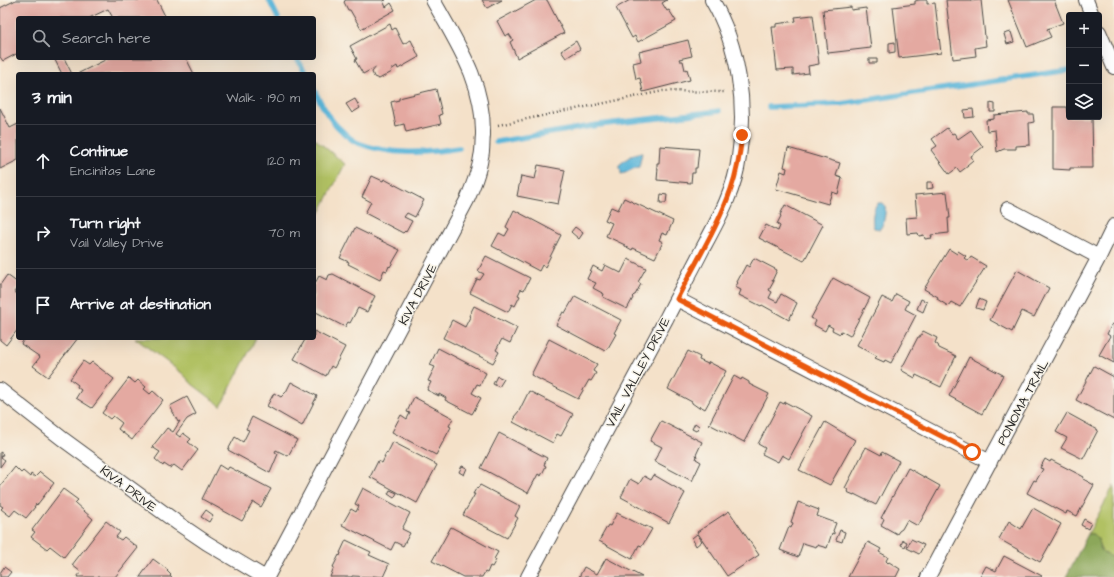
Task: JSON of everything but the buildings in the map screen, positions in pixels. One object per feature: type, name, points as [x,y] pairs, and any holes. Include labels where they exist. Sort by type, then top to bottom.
[{"type":"street","name":"KIVA DRIVE","points":[[267,577],[467,200],[477,175],[482,155],[483,128],[481,106],[477,87],[467,61],[433,0]]},
{"type":"street","points":[[1086,0],[1091,12]]},
{"type":"street","name":"VAIL VALLEY DRIVE","points":[[528,577],[677,299],[717,222],[731,189],[739,158],[742,110],[740,85],[732,47],[717,2]]},
{"type":"street","points":[[1102,39],[1114,67]]},
{"type":"street","points":[[1008,209],[1099,257]]},
{"type":"street","name":"PONOMA TRAIL","points":[[928,577],[1099,257],[1114,226]]},
{"type":"street","points":[[677,299],[990,462]]},
{"type":"street","name":"KIVA DRIVE","points":[[0,390],[179,524],[207,543],[264,577]]},
{"type":"path","points":[[483,128],[663,91],[724,92]]},
{"type":"green space","points":[[316,140],[345,164],[316,220]]},
{"type":"green space","points":[[138,340],[255,340],[221,406],[192,384],[183,374]]},
{"type":"green space","points":[[1114,485],[1114,556],[1112,557],[1102,551],[1099,546],[1098,539],[1093,534],[1088,534]]},
{"type":"green space","points":[[1088,534],[1093,534],[1098,539],[1099,546],[1103,552],[1112,557],[1114,556],[1114,577],[1066,577]]},
{"type":"water","points":[[642,153],[639,167],[621,174],[619,165],[629,157]]},
{"type":"water","points":[[878,203],[885,205],[883,224],[880,229],[874,228],[873,222],[874,211]]},
{"type":"waterway","points":[[269,0],[277,16]]},
{"type":"waterway","points":[[298,60],[305,72]]},
{"type":"waterway","points":[[769,107],[840,104],[1066,70]]},
{"type":"waterway","points":[[316,94],[331,120],[348,137],[358,143],[395,152],[421,152],[459,148]]},
{"type":"waterway","points":[[496,142],[598,125],[719,111]]},
{"type":"route","points":[[742,135],[739,158],[731,189],[717,222],[677,299],[972,452]]}]
